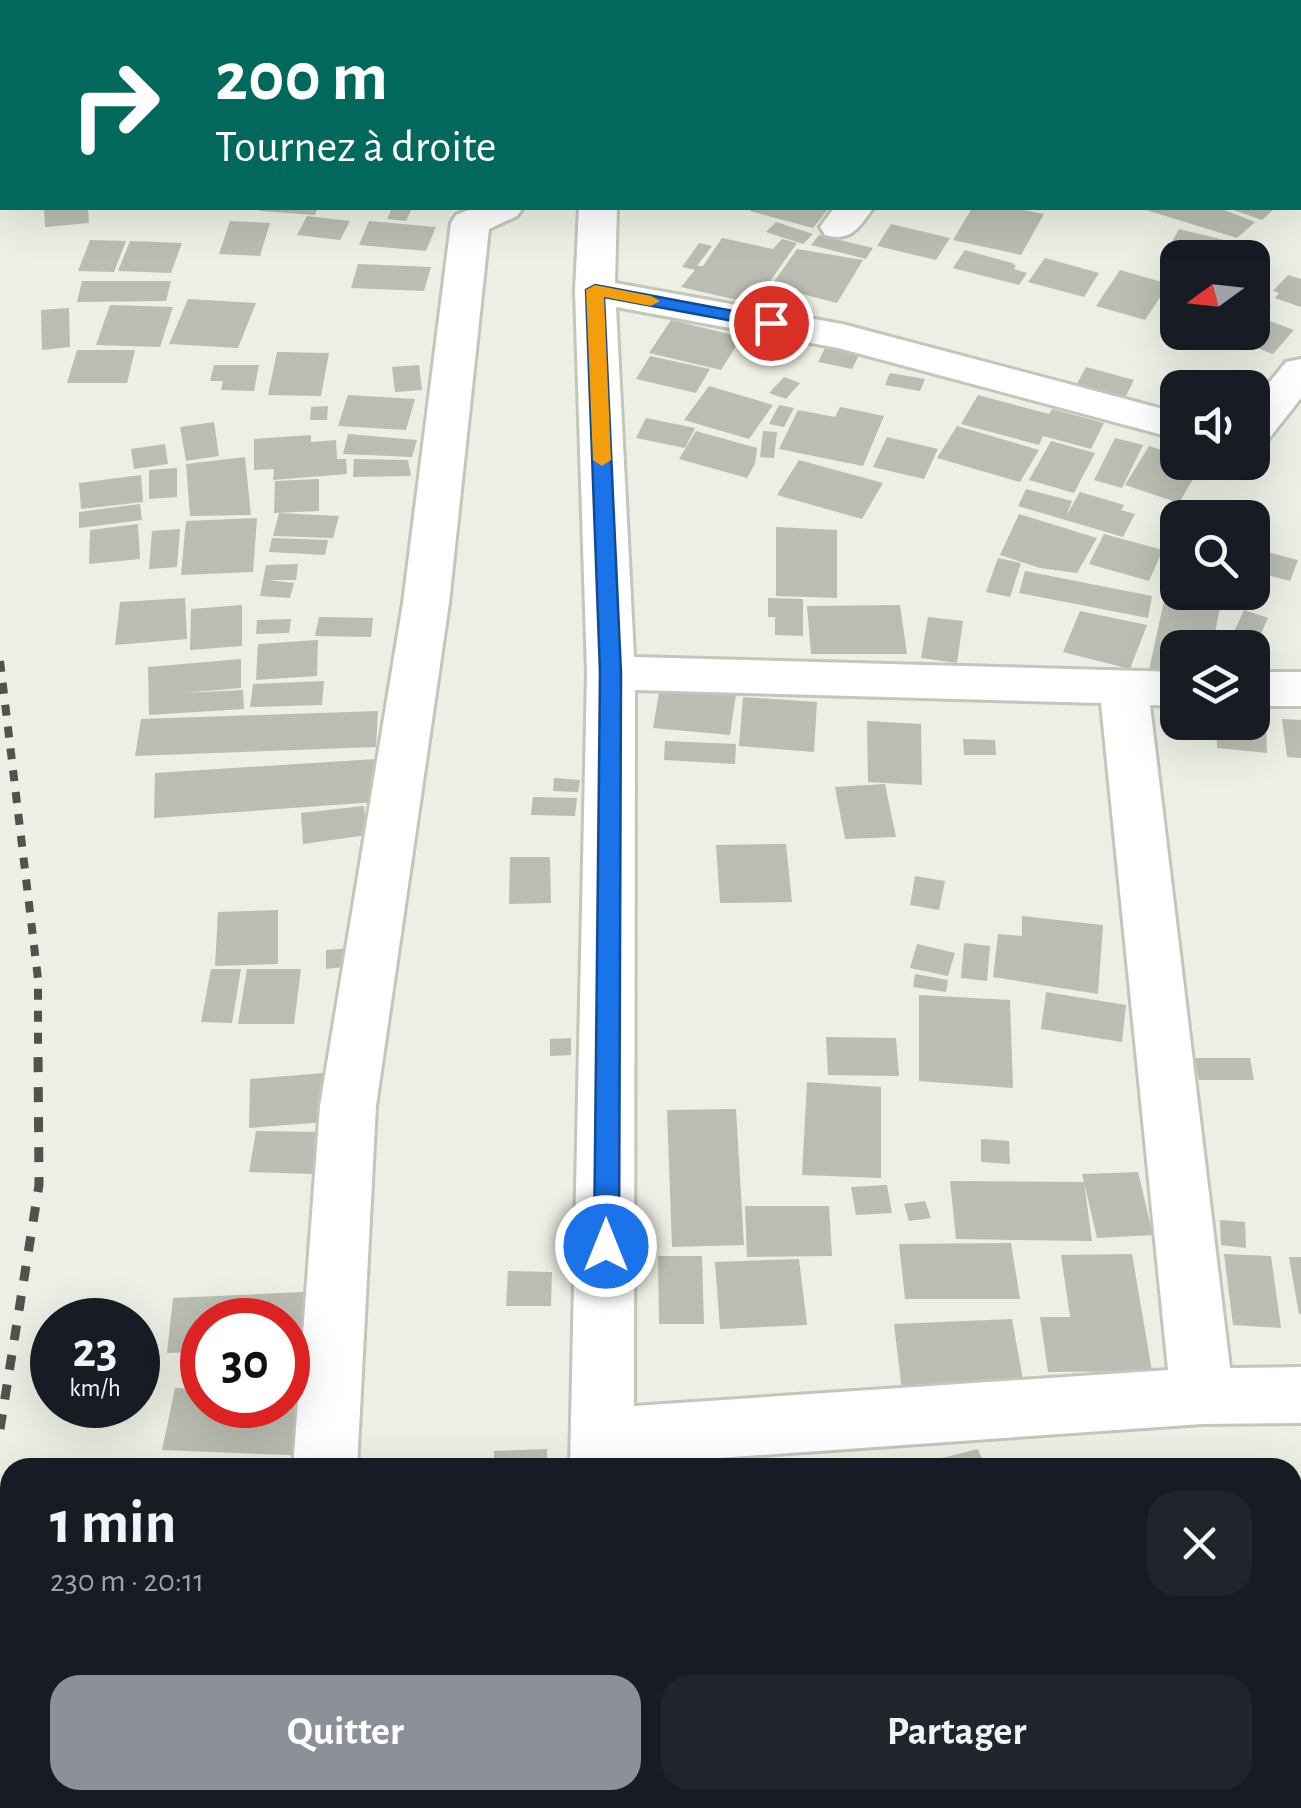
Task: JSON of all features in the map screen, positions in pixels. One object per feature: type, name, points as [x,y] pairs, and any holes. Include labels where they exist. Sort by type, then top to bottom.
[{"type":"street","points":[[326,1458],[348,1106],[426,603],[470,223],[499,210]]},
{"type":"street","points":[[598,210],[595,290],[611,673],[604,1452],[1202,1396],[1301,1395]]},
{"type":"street","points":[[595,290],[842,336],[1160,421]]},
{"type":"street","points":[[1270,410],[1301,371]]},
{"type":"street","points":[[611,673],[1151,689],[1202,1396]]},
{"type":"street","points":[[1270,689],[1301,690]]},
{"type":"building","points":[[44,210],[88,210],[89,223],[45,227]]},
{"type":"building","points":[[260,210],[317,210],[315,215]]},
{"type":"building","points":[[391,210],[411,210],[406,221],[387,219]]},
{"type":"building","points":[[751,210],[827,210],[813,228]]},
{"type":"building","points":[[971,210],[1044,214],[1021,255],[953,240]]},
{"type":"building","points":[[1146,210],[1224,210],[1255,222],[1237,238]]},
{"type":"building","points":[[1234,210],[1273,210],[1262,220]]},
{"type":"building","points":[[307,216],[350,221],[340,240],[297,235]]},
{"type":"building","points":[[230,221],[270,223],[260,256],[219,254]]},
{"type":"building","points":[[369,221],[436,227],[426,251],[359,245]]},
{"type":"building","points":[[776,222],[813,234],[803,244],[766,232]]},
{"type":"building","points":[[891,224],[950,238],[936,260],[877,246]]},
{"type":"building","points":[[1179,229],[1224,240],[1173,240]]},
{"type":"building","points":[[819,235],[873,248],[866,259],[811,245]]},
{"type":"building","points":[[722,238],[773,249],[782,239],[797,243],[754,304],[681,287],[695,270],[682,267],[699,243],[712,246],[697,266],[703,266]]},
{"type":"building","points":[[90,240],[126,241],[114,272],[78,271]]},
{"type":"building","points":[[130,241],[182,243],[171,273],[118,271]]},
{"type":"building","points":[[797,249],[863,260],[837,303],[771,286]]},
{"type":"building","points":[[965,250],[1012,263],[1014,269],[1027,273],[1019,285],[953,268]]},
{"type":"building","points":[[1045,258],[1099,273],[1084,297],[1028,282]]},
{"type":"building","points":[[358,264],[431,267],[424,291],[351,288]]},
{"type":"building","points":[[1120,270],[1160,281],[1160,298],[1145,320],[1096,306]]},
{"type":"building","points":[[1288,275],[1301,279],[1301,307],[1275,298],[1279,293],[1273,291]]},
{"type":"building","points":[[82,281],[171,281],[166,301],[77,302]]},
{"type":"building","points":[[188,299],[256,303],[238,348],[169,344]]},
{"type":"building","points":[[110,305],[173,307],[160,347],[96,345]]},
{"type":"building","points":[[69,308],[70,347],[42,350],[41,310]]},
{"type":"building","points":[[671,320],[742,337],[721,370],[649,353]]},
{"type":"building","points":[[1270,321],[1294,330],[1273,354],[1262,350],[1270,350]]},
{"type":"building","points":[[825,348],[859,355],[852,369],[818,362]]},
{"type":"building","points":[[77,350],[135,350],[127,383],[67,383]]},
{"type":"building","points":[[277,352],[329,353],[321,396],[268,395]]},
{"type":"building","points":[[650,356],[710,369],[696,393],[636,379]]},
{"type":"building","points":[[214,365],[259,365],[254,391],[221,390],[223,381],[210,381]]},
{"type":"building","points":[[419,365],[422,390],[395,392],[392,367]]},
{"type":"building","points":[[1086,367],[1134,380],[1123,402],[1074,389]]},
{"type":"building","points":[[890,373],[925,379],[920,391],[885,385]]},
{"type":"building","points":[[784,377],[800,383],[786,399],[769,393]]},
{"type":"building","points":[[709,386],[773,405],[749,439],[684,420]]},
{"type":"building","points":[[348,395],[415,399],[406,430],[338,426]]},
{"type":"building","points":[[978,395],[1049,414],[1052,409],[1104,423],[1091,449],[1043,436],[1039,445],[961,424]]},
{"type":"building","points":[[779,405],[794,408],[784,427],[769,424]]},
{"type":"building","points":[[328,406],[327,420],[310,420],[311,407]]},
{"type":"building","points":[[840,407],[884,416],[863,466],[779,449],[798,410],[835,417]]},
{"type":"building","points":[[646,418],[695,428],[685,448],[636,438]]},
{"type":"building","points":[[214,422],[219,456],[186,461],[180,427]]},
{"type":"building","points":[[957,426],[1039,450],[1020,482],[937,458]]},
{"type":"building","points":[[696,431],[757,448],[755,464],[747,478],[679,459]]},
{"type":"building","points":[[763,431],[777,432],[774,458],[760,457]]},
{"type":"building","points":[[348,434],[417,440],[412,457],[343,454]]},
{"type":"building","points":[[311,435],[311,442],[336,440],[337,459],[346,459],[347,474],[273,480],[274,469],[254,470],[254,439]]},
{"type":"building","points":[[887,437],[938,449],[924,479],[873,467]]},
{"type":"building","points":[[1115,438],[1143,445],[1122,488],[1094,480]]},
{"type":"building","points":[[1051,441],[1095,453],[1074,493],[1029,480]]},
{"type":"building","points":[[165,444],[168,464],[134,469],[131,449]]},
{"type":"building","points":[[1149,446],[1160,449],[1160,480],[1192,480],[1181,500],[1125,485]]},
{"type":"building","points":[[245,457],[251,515],[190,516],[186,464]]},
{"type":"building","points":[[354,459],[408,460],[411,476],[353,477]]},
{"type":"building","points":[[799,460],[883,483],[862,519],[777,495]]},
{"type":"building","points":[[177,468],[177,497],[149,499],[149,470]]},
{"type":"building","points":[[141,475],[143,502],[81,509],[79,483]]},
{"type":"building","points":[[319,479],[319,511],[274,513],[275,481]]},
{"type":"building","points":[[1026,489],[1072,501],[1066,516],[1080,492],[1124,505],[1121,510],[1135,514],[1123,537],[1018,506]]},
{"type":"building","points":[[140,504],[142,520],[79,528],[79,512]]},
{"type":"building","points":[[279,513],[339,516],[333,538],[273,536]]},
{"type":"building","points":[[1019,514],[1097,538],[1077,573],[1040,568],[1000,555]]},
{"type":"building","points":[[257,518],[253,572],[181,575],[186,521]]},
{"type":"building","points":[[138,524],[140,559],[89,564],[90,530]]},
{"type":"building","points":[[776,527],[837,530],[837,598],[776,596]]},
{"type":"building","points":[[180,529],[177,567],[149,569],[152,531]]},
{"type":"building","points":[[1104,534],[1160,549],[1149,581],[1089,564]]},
{"type":"building","points":[[272,538],[328,540],[325,555],[269,552]]},
{"type":"building","points":[[1270,553],[1298,560],[1290,581],[1270,576]]},
{"type":"building","points":[[998,558],[1021,563],[1010,597],[986,592]]},
{"type":"building","points":[[298,564],[296,580],[268,580],[294,583],[290,598],[260,596],[266,565]]},
{"type":"building","points":[[1025,571],[1152,596],[1148,618],[1019,593]]},
{"type":"building","points":[[185,598],[187,639],[115,645],[120,602]]},
{"type":"building","points":[[768,598],[803,599],[803,636],[775,635],[775,617],[768,617]]},
{"type":"building","points":[[242,605],[242,646],[190,650],[191,609]]},
{"type":"building","points":[[900,605],[907,654],[811,654],[807,606]]},
{"type":"building","points":[[1162,610],[1219,610],[1216,630],[1160,630],[1160,672],[1149,670]]},
{"type":"building","points":[[1244,610],[1268,618],[1262,630],[1235,630]]},
{"type":"building","points":[[1080,611],[1147,625],[1130,669],[1063,652]]},
{"type":"building","points":[[319,617],[373,618],[371,637],[315,636]]},
{"type":"building","points":[[928,617],[963,621],[957,663],[921,658]]},
{"type":"building","points":[[291,619],[289,633],[256,634],[257,620]]},
{"type":"building","points":[[318,640],[317,676],[256,680],[258,644]]},
{"type":"building","points":[[241,659],[241,688],[182,693],[243,690],[244,709],[149,715],[148,667]]},
{"type":"building","points":[[324,681],[322,705],[250,707],[253,684]]},
{"type":"building","points":[[660,687],[736,694],[730,735],[653,728]]},
{"type":"building","points":[[743,697],[817,702],[814,752],[739,746]]},
{"type":"building","points":[[378,711],[376,747],[135,756],[141,719]]},
{"type":"building","points":[[1282,719],[1301,720],[1301,758],[1287,757]]},
{"type":"building","points":[[867,721],[921,724],[922,785],[868,782]]},
{"type":"building","points":[[963,739],[995,740],[996,755],[964,755]]},
{"type":"building","points":[[1217,740],[1267,740],[1267,753],[1217,748]]},
{"type":"building","points":[[665,741],[736,744],[735,764],[664,760]]},
{"type":"building","points":[[376,759],[376,802],[154,818],[155,773]]},
{"type":"building","points":[[554,778],[580,780],[578,792],[553,791]]},
{"type":"building","points":[[885,784],[896,837],[845,839],[835,787]]},
{"type":"building","points":[[533,797],[577,798],[575,816],[531,815]]},
{"type":"building","points":[[364,806],[367,835],[303,844],[301,813]]},
{"type":"building","points":[[786,844],[792,902],[720,903],[716,845]]},
{"type":"building","points":[[510,857],[550,857],[551,903],[509,904]]},
{"type":"building","points":[[915,876],[945,881],[939,910],[910,905]]},
{"type":"building","points":[[278,910],[278,964],[215,966],[218,912]]},
{"type":"building","points":[[1022,916],[1103,925],[1098,994],[993,977],[998,934],[1022,936]]},
{"type":"building","points":[[964,943],[990,946],[987,981],[961,978]]},
{"type":"building","points":[[917,944],[955,953],[948,976],[910,968]]},
{"type":"building","points":[[353,948],[353,966],[326,969],[326,950]]},
{"type":"building","points":[[211,969],[241,969],[232,1023],[201,1022]]},
{"type":"building","points":[[247,969],[301,969],[294,1024],[238,1024]]},
{"type":"building","points":[[915,974],[948,980],[946,992],[913,987]]},
{"type":"building","points":[[1046,992],[1126,1005],[1122,1042],[1041,1029]]},
{"type":"building","points":[[919,995],[1010,1000],[1013,1088],[919,1081]]},
{"type":"building","points":[[826,1037],[896,1038],[899,1076],[828,1075]]},
{"type":"building","points":[[571,1038],[571,1055],[550,1056],[550,1039]]},
{"type":"building","points":[[1195,1058],[1250,1058],[1254,1080],[1199,1080]]},
{"type":"building","points":[[324,1073],[325,1122],[249,1128],[250,1079]]},
{"type":"building","points":[[807,1082],[881,1087],[881,1178],[802,1175]]},
{"type":"building","points":[[736,1109],[744,1245],[672,1247],[667,1110]]},
{"type":"building","points":[[256,1131],[321,1132],[314,1174],[249,1172]]},
{"type":"building","points":[[981,1139],[1009,1141],[1010,1164],[981,1162]]},
{"type":"building","points":[[1138,1172],[1153,1235],[1097,1238],[1082,1174]]},
{"type":"building","points":[[950,1181],[1084,1182],[1092,1241],[956,1239]]},
{"type":"building","points":[[887,1185],[892,1213],[856,1215],[851,1187]]},
{"type":"building","points":[[925,1201],[931,1218],[909,1221],[904,1204]]},
{"type":"building","points":[[745,1206],[829,1206],[832,1256],[747,1257]]},
{"type":"building","points":[[1220,1220],[1245,1222],[1246,1248],[1221,1245]]},
{"type":"building","points":[[1011,1243],[1020,1299],[905,1299],[899,1244]]},
{"type":"building","points":[[1132,1254],[1152,1371],[1048,1372],[1040,1317],[1070,1317],[1061,1255]]},
{"type":"building","points":[[1224,1254],[1271,1256],[1281,1328],[1233,1325]]},
{"type":"building","points":[[658,1256],[702,1256],[704,1324],[659,1324]]},
{"type":"building","points":[[1289,1257],[1301,1257],[1301,1314],[1299,1314]]},
{"type":"building","points":[[799,1259],[807,1325],[720,1329],[715,1262]]},
{"type":"building","points":[[508,1271],[552,1272],[551,1306],[506,1306]]},
{"type":"building","points":[[323,1291],[320,1346],[310,1347],[310,1298],[180,1298],[180,1353],[167,1353],[173,1298]]},
{"type":"building","points":[[1012,1319],[1027,1402],[904,1407],[894,1324]]},
{"type":"building","points":[[175,1388],[180,1388],[180,1428],[310,1428],[310,1394],[323,1395],[313,1456],[162,1450]]},
{"type":"building","points":[[547,1449],[547,1458],[494,1458],[494,1451]]},
{"type":"building","points":[[978,1449],[982,1458],[942,1458]]},
{"type":"railway","points":[[0,661],[38,979],[38,1051]]},
{"type":"railway","points":[[0,1429],[39,1185],[38,1051]]},
{"type":"slow traffic","points":[[602,460],[595,290],[651,301]]},
{"type":"route","points":[[606,1246],[611,673],[595,290],[771,323]]}]
